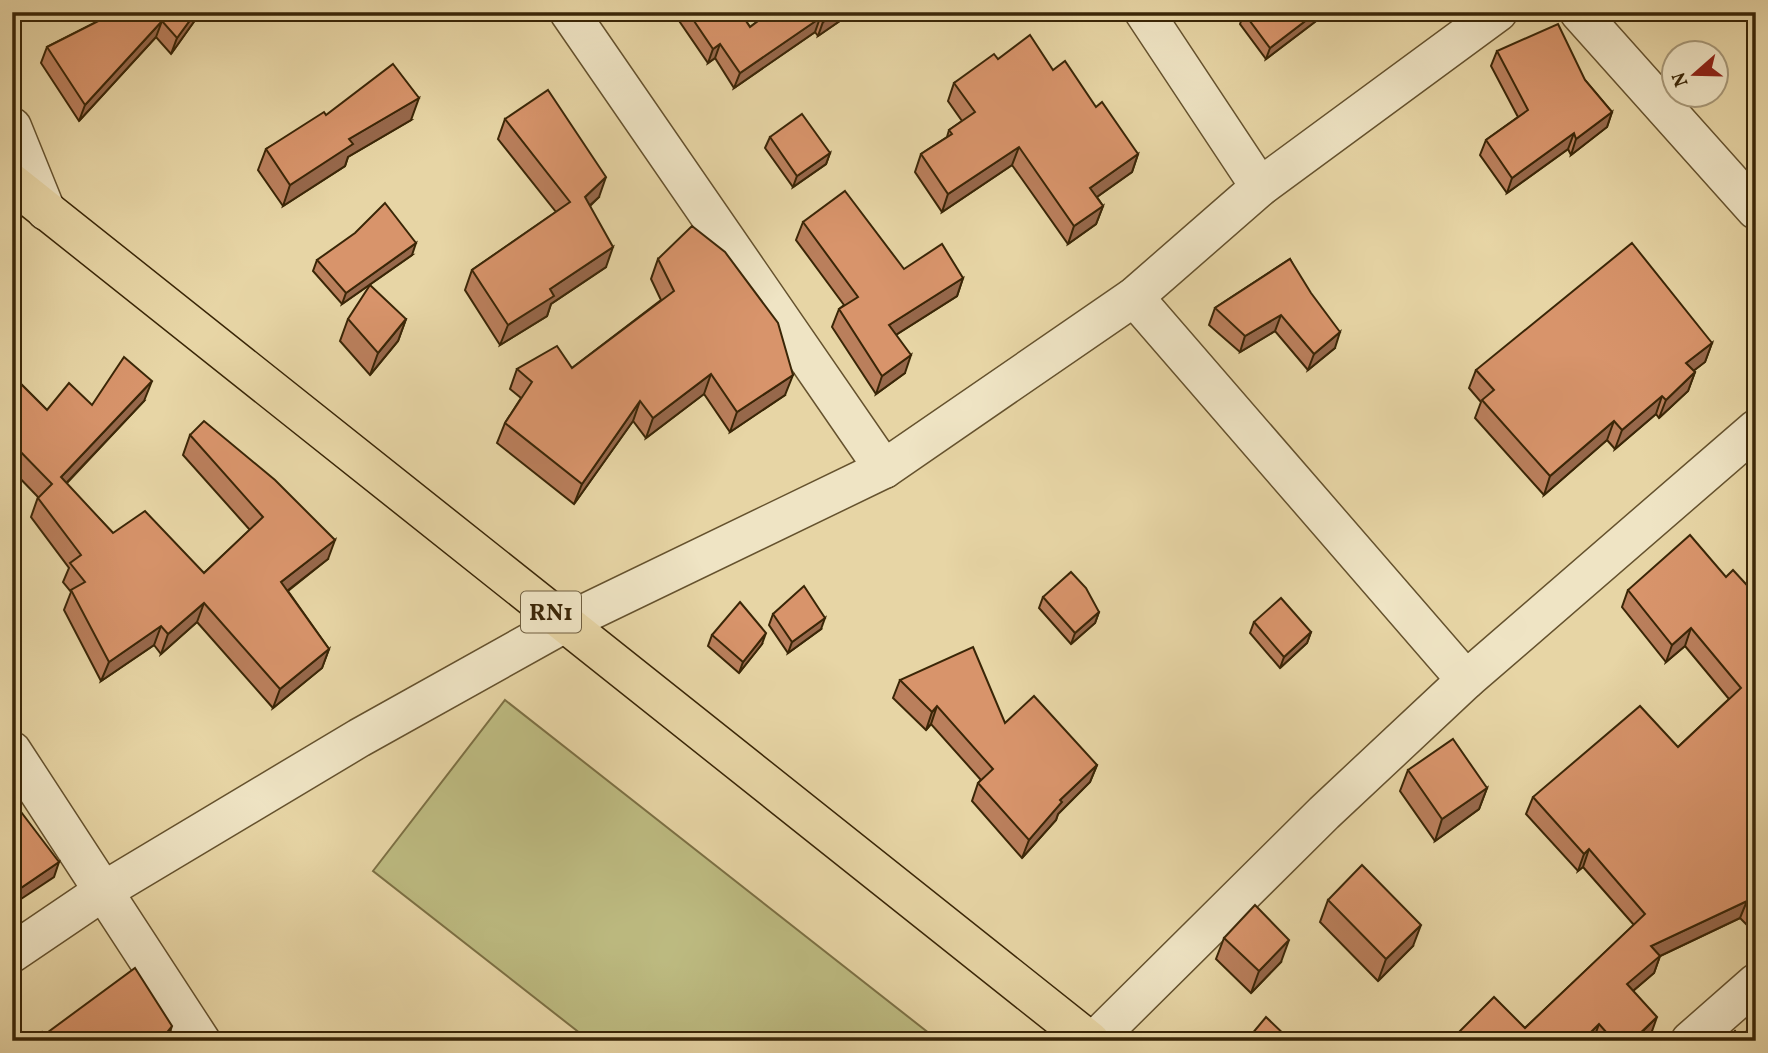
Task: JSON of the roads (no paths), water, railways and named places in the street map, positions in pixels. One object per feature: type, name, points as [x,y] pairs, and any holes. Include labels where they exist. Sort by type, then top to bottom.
[{"type":"highway","name":"RN1","points":[[12,183],[565,623],[1078,1037]]},
{"type":"street","points":[[569,12],[884,469]]},
{"type":"street","points":[[1144,12],[1260,187]]},
{"type":"street","points":[[12,953],[105,890],[359,738],[565,623],[884,469],[1134,297],[1260,187],[1498,12]]},
{"type":"street","points":[[1579,12],[1756,210]]},
{"type":"street","points":[[12,127],[46,211]]},
{"type":"street","points":[[1134,297],[1466,680]]},
{"type":"street","points":[[1078,1037],[1466,680],[1756,429]]},
{"type":"street","points":[[12,751],[201,1041]]},
{"type":"street","points":[[1690,1041],[1756,983]]}]
